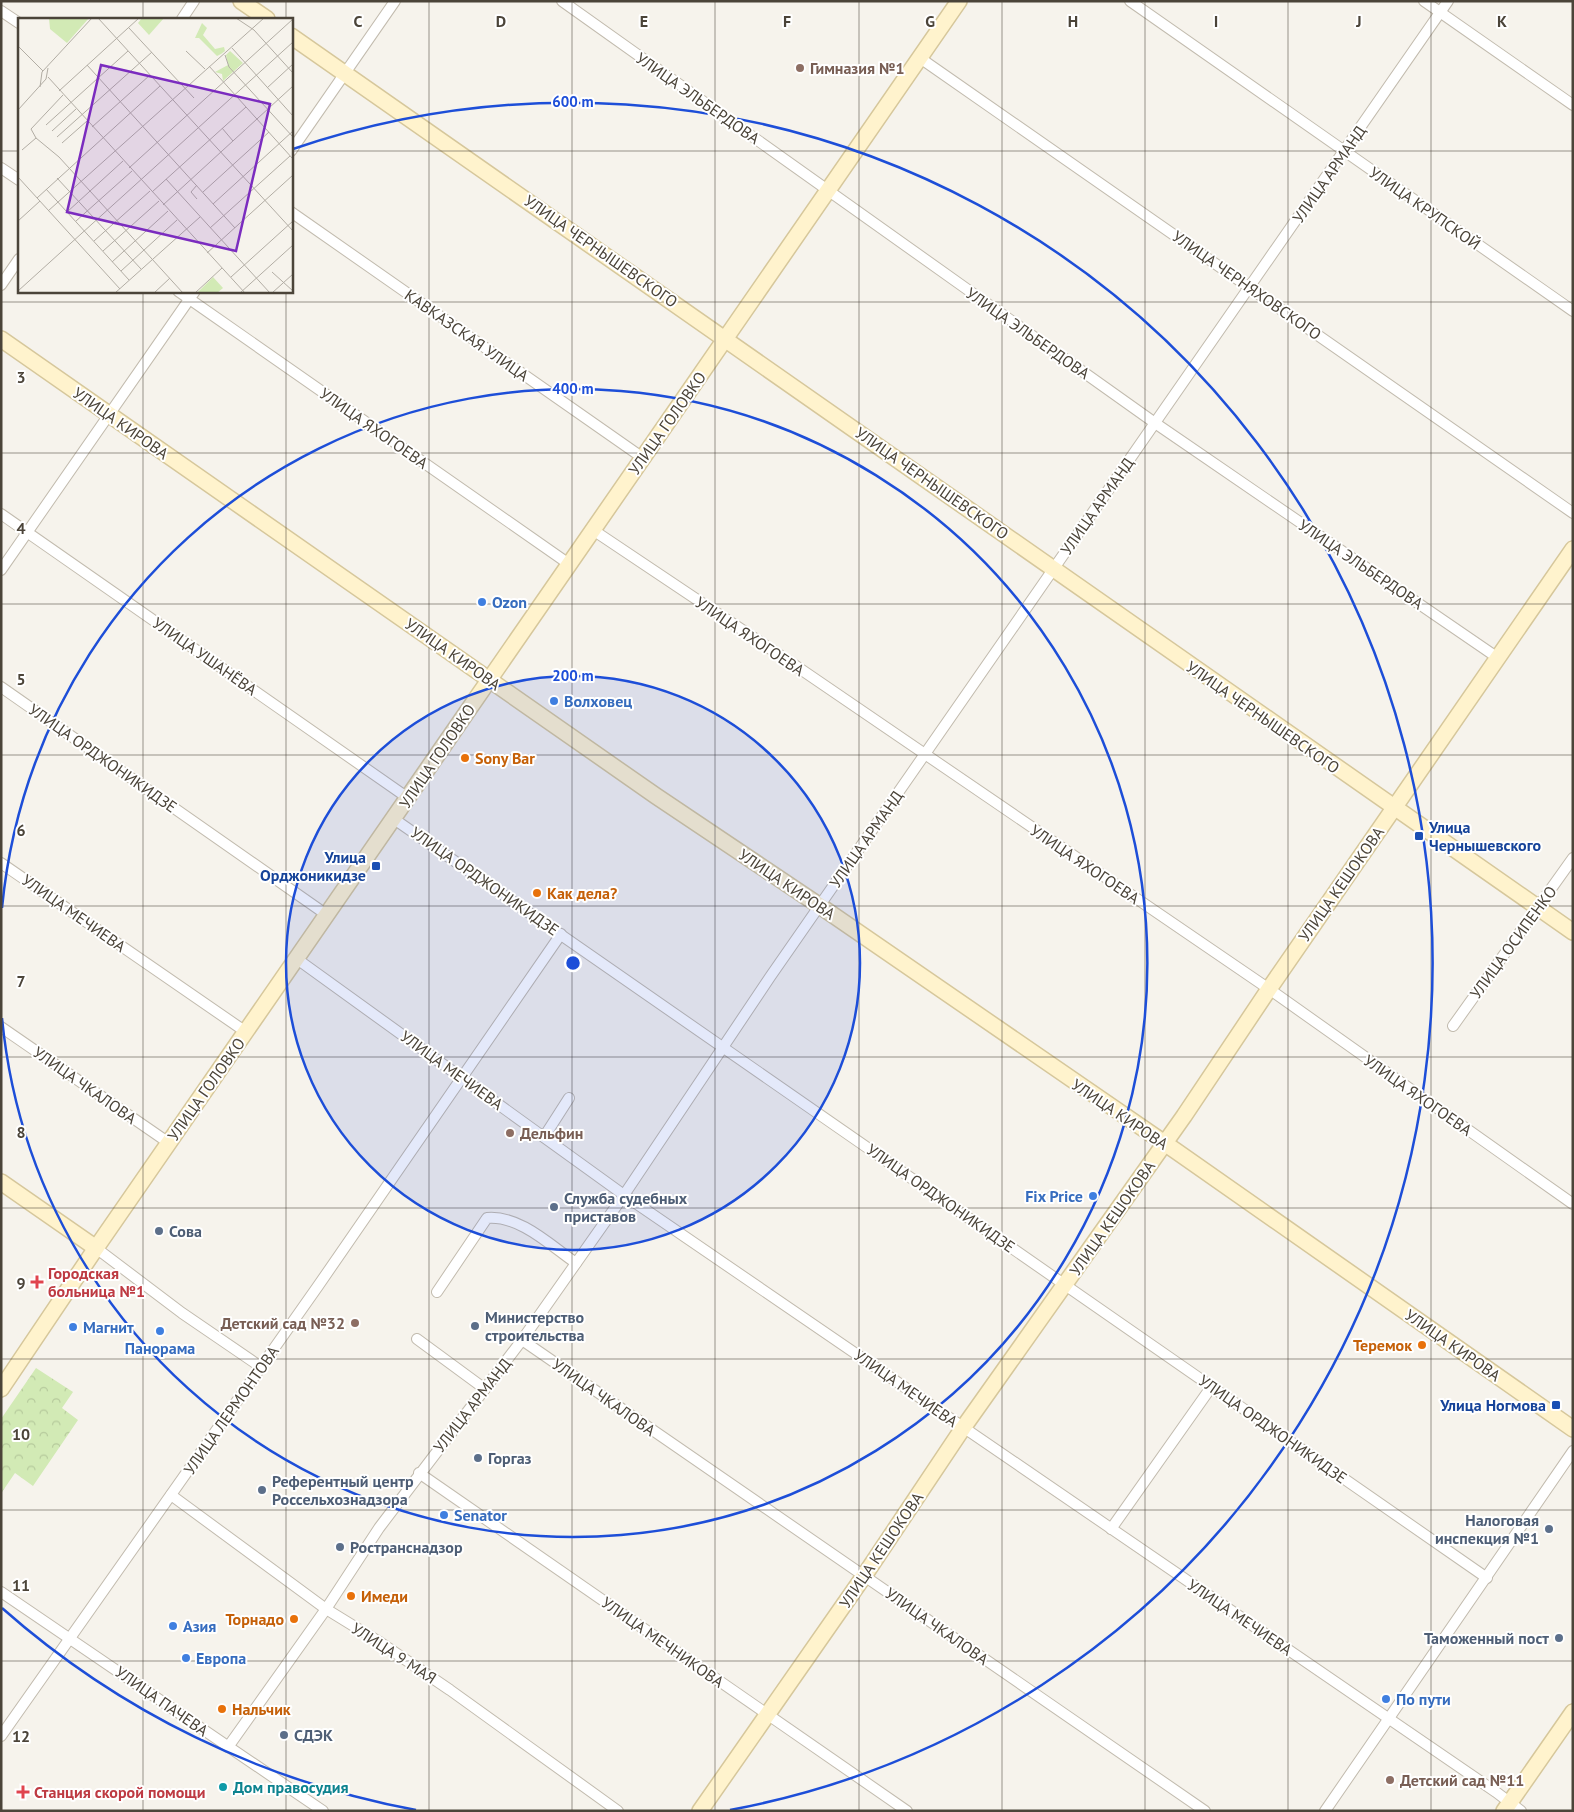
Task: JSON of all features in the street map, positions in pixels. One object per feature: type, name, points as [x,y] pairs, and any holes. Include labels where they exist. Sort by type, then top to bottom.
[{"type":"street","points":[[183,18],[194,1]]},
{"type":"street","points":[[241,1],[265,18]]},
{"type":"street","points":[[292,150],[395,1]]},
{"type":"street","name":"УЛИЦА ЭЛЬБЕРДОВА","points":[[562,1],[1155,423],[1498,658]]},
{"type":"street","name":"УЛИЦА ГОЛОВКО","points":[[1,1389],[96,1248],[959,1]]},
{"type":"street","name":"УЛИЦА КРУПСКОЙ","points":[[1130,1],[1573,311]]},
{"type":"street","points":[[1424,1],[1573,105]]},
{"type":"street","name":"УЛИЦА АРМАНД","points":[[228,1747],[326,1609],[379,1528],[522,1340],[624,1195],[820,906],[1448,1]]},
{"type":"street","points":[[1,11],[18,22]]},
{"type":"street","name":"УЛИЦА ЧЕРНЫШЕВСКОГО","points":[[292,37],[726,338],[1573,932]]},
{"type":"street","name":"УЛИЦА ЧЕРНЯХОВСКОГО","points":[[920,58],[1573,513]]},
{"type":"street","points":[[1,168],[18,179]]},
{"type":"street","name":"КАВКАЗСКАЯ УЛИЦА","points":[[292,213],[643,458]]},
{"type":"street","points":[[1,285],[18,260]]},
{"type":"street","points":[[1,570],[193,295]]},
{"type":"street","name":"УЛИЦА ЯХОГОЕВА","points":[[193,295],[569,564]]},
{"type":"street","name":"УЛИЦА КИРОВА","points":[[1,339],[656,796],[820,906],[1573,1429]]},
{"type":"street","name":"УЛИЦА УШАНЁВА","points":[[1,514],[408,798]]},
{"type":"street","name":"УЛИЦА ЯХОГОЕВА","points":[[593,530],[1269,989],[1573,1204]]},
{"type":"street","name":"УЛИЦА КЕШОКОВА","points":[[700,1811],[864,1576],[963,1428],[1164,1144],[1573,550]]},
{"type":"street","name":"УЛИЦА ОРДЖОНИКИДЗЕ","points":[[1,687],[327,915]]},
{"type":"street","name":"УЛИЦА ОРДЖОНИКИДЗЕ","points":[[394,819],[1487,1578]]},
{"type":"street","name":"УЛИЦА ОСИПЕНКО","points":[[1453,1026],[1573,858]]},
{"type":"street","name":"УЛИЦА МЕЧИЕВА","points":[[1,863],[246,1032]]},
{"type":"street","name":"УЛИЦА ЛЕРМОНТОВА","points":[[1,1736],[463,1078],[561,934]]},
{"type":"street","name":"УЛИЦА МЕЧИЕВА","points":[[297,959],[624,1195],[1389,1719],[1512,1808]]},
{"type":"street","name":"УЛИЦА ЧКАЛОВА","points":[[1,1027],[169,1143]]},
{"type":"street","points":[[544,1137],[569,1098]]},
{"type":"street","points":[[1,1182],[96,1248],[182,1313],[260,1367]]},
{"type":"street","points":[[437,1292],[488,1218],[506,1220],[527,1229],[576,1263]]},
{"type":"street","points":[[417,1339],[485,1389]]},
{"type":"street","name":"УЛИЦА ЧКАЛОВА","points":[[522,1340],[1205,1811]]},
{"type":"street","points":[[1111,1529],[1212,1386]]},
{"type":"street","points":[[1325,1811],[1573,1451]]},
{"type":"street","name":"УЛИЦА МЕЧНИКОВА","points":[[419,1473],[908,1811]]},
{"type":"street","name":"УЛИЦА 9 МАЯ","points":[[171,1495],[326,1609],[442,1684],[618,1811]]},
{"type":"street","name":"УЛИЦА ПАЧЕВА","points":[[1,1592],[323,1811]]},
{"type":"street","points":[[1512,1808],[1573,1712]]},
{"type":"green space","points":[[36,1368],[73,1392],[62,1408],[78,1420],[33,1486],[15,1473],[2,1492],[1,1419]]},
{"type":"place","name":"Гимназия №1","points":[[800,68]]},
{"type":"place","name":"Ozon","points":[[482,602]]},
{"type":"place","name":"Волховец","points":[[554,701]]},
{"type":"place","name":"Sony Bar","points":[[465,758]]},
{"type":"place","name":"Улица Чернышевского","points":[[1419,836]]},
{"type":"place","name":"Улица Орджоникидзе","points":[[376,866]]},
{"type":"place","name":"Как дела?","points":[[537,893]]},
{"type":"place","name":"Дельфин","points":[[510,1133]]},
{"type":"place","name":"Fix Price","points":[[1093,1196]]},
{"type":"place","name":"Служба судебных приставов","points":[[554,1207]]},
{"type":"place","name":"Сова","points":[[159,1231]]},
{"type":"place","name":"Городская больница №1","points":[[37,1282]]},
{"type":"place","name":"Детский сад №32","points":[[355,1323]]},
{"type":"place","name":"Министерство строительства","points":[[475,1326]]},
{"type":"place","name":"Магнит","points":[[73,1327]]},
{"type":"place","name":"Панорама","points":[[160,1331]]},
{"type":"place","name":"Теремок","points":[[1422,1345]]},
{"type":"place","name":"Улица Ногмова","points":[[1556,1405]]},
{"type":"place","name":"Горгаз","points":[[478,1458]]},
{"type":"place","name":"Референтный центр Россельхознадзора","points":[[262,1490]]},
{"type":"place","name":"Senator","points":[[444,1515]]},
{"type":"place","name":"Налоговая инспекция №1","points":[[1549,1529]]},
{"type":"place","name":"Ространснадзор","points":[[340,1547]]},
{"type":"place","name":"Имеди","points":[[351,1596]]},
{"type":"place","name":"Торнадо","points":[[294,1619]]},
{"type":"place","name":"Азия","points":[[173,1626]]},
{"type":"place","name":"Таможенный пост","points":[[1559,1638]]},
{"type":"place","name":"Европа","points":[[186,1658]]},
{"type":"place","name":"По пути","points":[[1386,1699]]},
{"type":"place","name":"Нальчик","points":[[222,1709]]},
{"type":"place","name":"СДЭК","points":[[284,1735]]},
{"type":"place","name":"Детский сад №11","points":[[1390,1780]]},
{"type":"place","name":"Дом правосудия","points":[[223,1787]]},
{"type":"place","name":"Станция скорой помощи","points":[[23,1792]]}]
